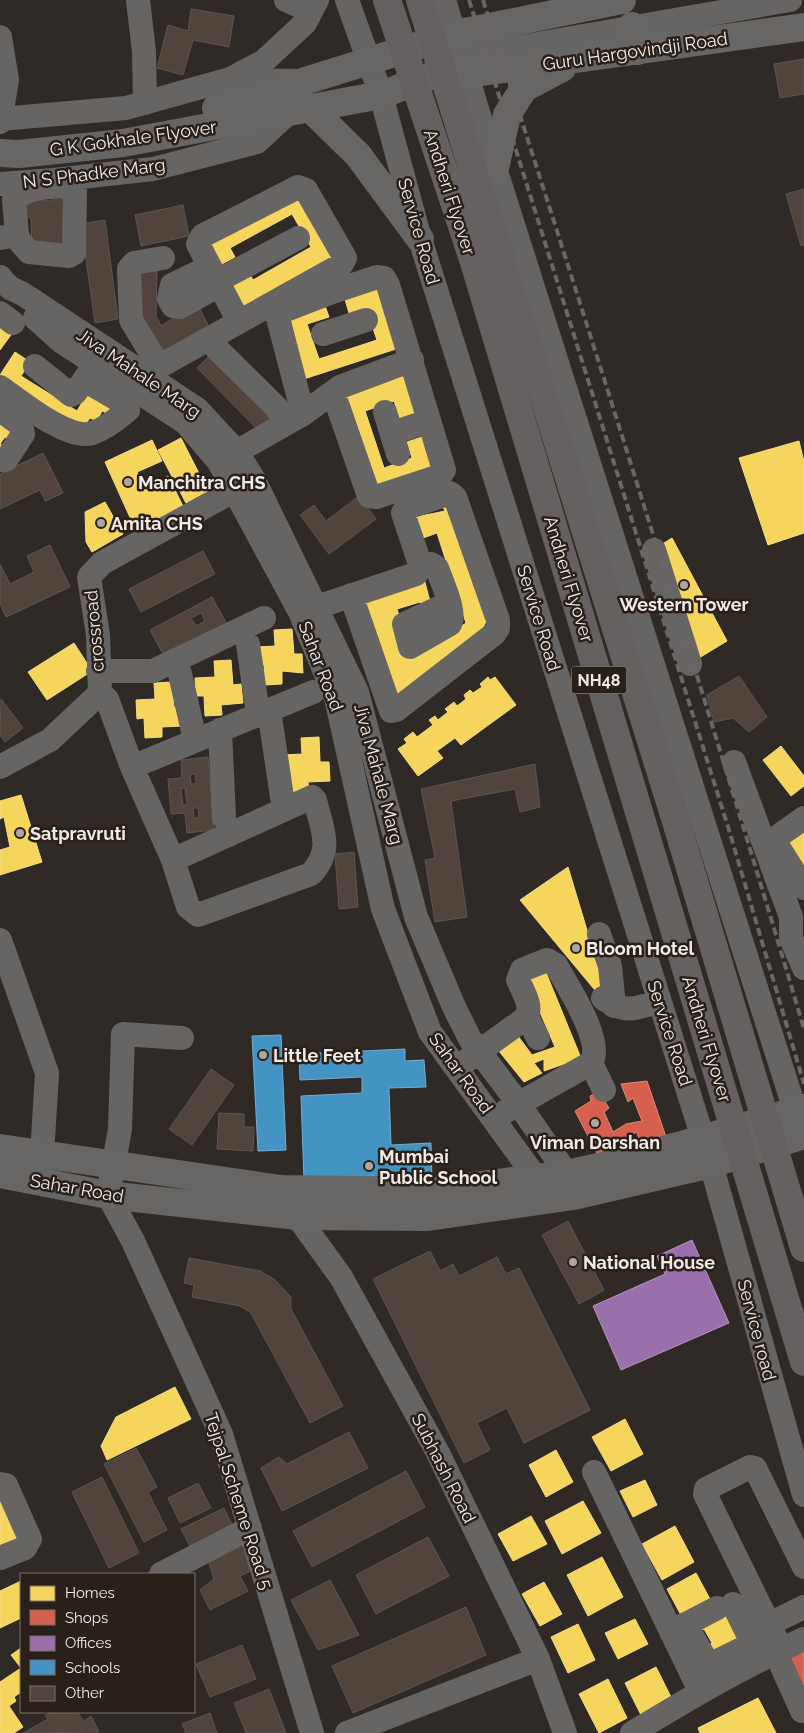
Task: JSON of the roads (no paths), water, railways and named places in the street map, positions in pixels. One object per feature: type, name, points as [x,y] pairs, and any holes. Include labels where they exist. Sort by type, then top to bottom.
[{"type":"highway","name":"Andheri Flyover","points":[[387,0],[473,259],[804,1362]]},
{"type":"highway","name":"Andheri Flyover","points":[[420,0],[672,808],[804,1248]]},
{"type":"main road","points":[[281,109],[381,95],[458,59],[622,0]]},
{"type":"main road","name":"Guru Hargovindji Road","points":[[458,59],[576,60],[634,38],[804,27]]},
{"type":"main road","points":[[281,109],[305,81],[369,61],[458,59]]},
{"type":"main road","points":[[495,168],[507,115],[524,88],[576,60]]},
{"type":"main road","points":[[281,109],[358,155],[420,239]]},
{"type":"main road","name":"G K Gokhale Flyover","points":[[0,124],[19,136],[128,128],[281,109]]},
{"type":"main road","name":"G K Gokhale Flyover","points":[[0,153],[19,154],[123,143],[281,109]]},
{"type":"main road","points":[[707,1152],[800,1108]]},
{"type":"main road","name":"Sahar Road","points":[[0,1174],[108,1195],[298,1203],[428,1217],[539,1189],[570,1185],[707,1152],[804,1137]]},
{"type":"main road","name":"Sahar Road","points":[[0,1148],[281,1190],[298,1203]]},
{"type":"street","points":[[138,0],[144,52],[145,103]]},
{"type":"street","points":[[0,37],[7,80],[0,124],[126,108],[230,79],[264,61],[306,23],[314,6],[286,0]]},
{"type":"street","points":[[347,0],[369,61]]},
{"type":"street","points":[[444,0],[458,59],[800,1108],[804,1137]]},
{"type":"street","points":[[458,59],[634,38],[790,0]]},
{"type":"street","name":"Service Road","points":[[369,61],[381,95],[420,239],[707,1152]]},
{"type":"street","points":[[230,79],[305,81]]},
{"type":"street","name":"N S Phadke Marg","points":[[0,184],[152,169],[257,142],[281,109]]},
{"type":"street","points":[[163,258],[134,263],[129,269],[131,320],[151,370],[239,322],[341,265],[345,258],[306,190],[298,187],[202,236],[198,244],[239,322]]},
{"type":"street","points":[[215,278],[298,238]]},
{"type":"street","points":[[295,418],[278,318],[283,311],[332,292],[377,277],[384,278],[388,284],[412,360],[444,470],[440,476],[376,497],[369,496],[333,392]]},
{"type":"street","name":"Jiva Mahale Marg","points":[[3,283],[23,294],[95,364],[151,370],[197,409],[228,457],[309,609],[357,692],[416,917],[470,1040],[518,1103],[570,1185]]},
{"type":"street","points":[[332,292],[333,331],[366,320]]},
{"type":"street","points":[[217,349],[276,407],[295,418]]},
{"type":"street","points":[[95,364],[186,423],[228,457],[295,418],[340,387],[412,360]]},
{"type":"street","points":[[35,366],[71,394],[75,393],[95,364]]},
{"type":"street","points":[[0,387],[61,428],[82,434],[91,434],[117,419],[128,410],[127,405],[95,364]]},
{"type":"street","points":[[0,410],[21,425],[24,434],[6,460],[0,460]]},
{"type":"street","points":[[392,433],[429,421]]},
{"type":"street","name":"crossroad","points":[[0,767],[50,740],[99,682],[98,635],[89,577],[102,563],[244,485]]},
{"type":"street","points":[[351,595],[390,710],[393,711],[494,634],[498,628],[498,620],[452,494],[447,493],[407,508],[403,513],[421,567]]},
{"type":"street","points":[[653,661],[687,656],[654,550]]},
{"type":"street","points":[[309,609],[416,574],[421,567],[431,564],[437,568],[449,603]]},
{"type":"street","name":"Sahar Road","points":[[309,609],[336,698],[383,909],[430,1032],[494,1119],[539,1189]]},
{"type":"street","points":[[173,860],[312,797],[315,800],[325,843],[325,855],[311,874],[198,915],[188,907],[173,860],[132,766],[99,682],[153,671],[264,618]]},
{"type":"street","points":[[646,638],[678,626]]},
{"type":"street","points":[[248,644],[282,797]]},
{"type":"street","points":[[180,674],[195,740]]},
{"type":"street","points":[[132,766],[313,692]]},
{"type":"street","points":[[220,730],[224,818]]},
{"type":"street","points":[[350,761],[374,755]]},
{"type":"street","points":[[734,762],[796,903],[791,917],[791,938],[804,968]]},
{"type":"street","points":[[365,823],[389,815]]},
{"type":"street","points":[[804,818],[777,837],[776,843],[804,888]]},
{"type":"street","points":[[599,934],[610,966],[608,1002],[622,1009],[635,1009],[659,1001]]},
{"type":"street","points":[[0,940],[47,1073],[42,1155]]},
{"type":"street","points":[[405,967],[432,956]]},
{"type":"street","points":[[456,1067],[480,1053],[527,1017],[530,1010],[518,980],[522,970],[547,960],[556,965],[593,1036],[595,1056],[591,1063],[518,1103],[494,1119]]},
{"type":"street","points":[[527,1017],[538,1038]]},
{"type":"street","points":[[108,1195],[120,1129],[123,1034],[182,1038]]},
{"type":"street","points":[[591,1063],[604,1090]]},
{"type":"street","name":"Service road","points":[[707,1152],[804,1495]]},
{"type":"street","name":"Tejpal Scheme Road 5","points":[[108,1195],[134,1241],[221,1434],[312,1733]]},
{"type":"street","name":"Subhash Road","points":[[298,1203],[341,1276],[432,1443],[538,1658],[566,1733]]},
{"type":"street","points":[[767,1651],[768,1624],[704,1494],[706,1489],[750,1467],[755,1468],[804,1567]]},
{"type":"street","points":[[594,1472],[681,1633],[709,1665]]},
{"type":"street","points":[[0,1484],[6,1485],[30,1539],[25,1548],[0,1558]]},
{"type":"street","points":[[697,1486],[767,1651],[802,1711]]},
{"type":"street","points":[[163,1573],[250,1528]]},
{"type":"street","points":[[681,1633],[725,1606],[767,1651]]},
{"type":"street","points":[[768,1624],[804,1607]]},
{"type":"street","points":[[709,1665],[767,1651],[804,1639]]},
{"type":"street","points":[[347,1733],[538,1658]]},
{"type":"street","points":[[632,1733],[700,1691],[709,1665]]},
{"type":"railway","points":[[469,0],[729,830],[804,1084]]},
{"type":"railway","points":[[483,0],[646,514],[804,1029]]},
{"type":"place","name":"Manchitra CHS","points":[[128,482]]},
{"type":"place","name":"Amita CHS","points":[[101,523]]},
{"type":"place","name":"Western Tower","points":[[684,585]]},
{"type":"place","name":"Satpravruti","points":[[20,833]]},
{"type":"place","name":"Bloom Hotel","points":[[576,948]]},
{"type":"place","name":"Little Feet","points":[[263,1055]]},
{"type":"place","name":"Viman Darshan","points":[[595,1123]]},
{"type":"place","name":"Mumbai Public School","points":[[369,1166]]},
{"type":"place","name":"National House","points":[[573,1262]]}]
